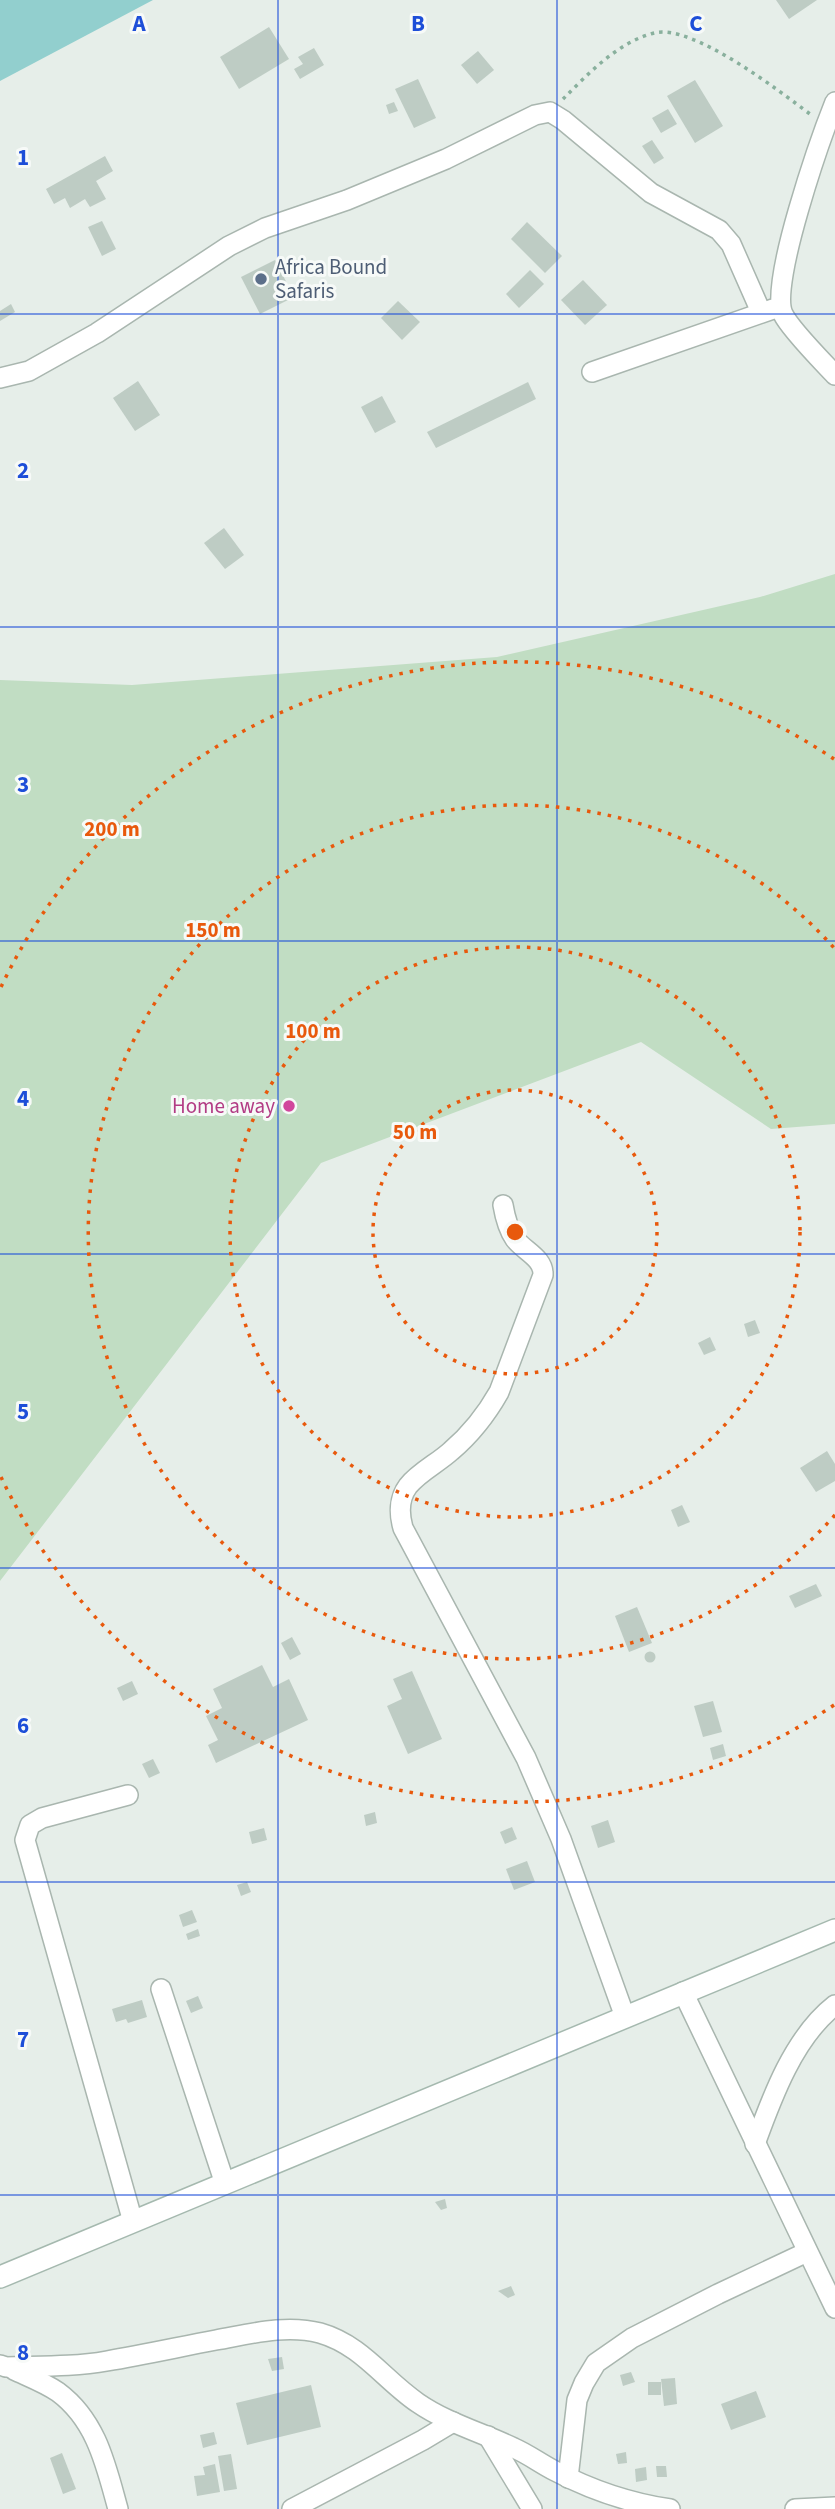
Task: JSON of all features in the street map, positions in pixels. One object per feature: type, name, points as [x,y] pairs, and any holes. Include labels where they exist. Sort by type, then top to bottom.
[{"type":"main road","points":[[0,2277],[835,1930]]},
{"type":"street","points":[[835,102],[825,125],[784,265],[780,307],[786,319],[835,375]]},
{"type":"street","points":[[0,378],[29,371],[97,333],[219,253],[265,228],[347,200],[446,159],[535,115],[550,112],[651,193],[719,230],[732,244],[761,312]]},
{"type":"street","points":[[592,372],[780,307]]},
{"type":"street","points":[[503,1205],[512,1234],[540,1261],[543,1275],[499,1392],[490,1409],[451,1451],[408,1486],[400,1517],[409,1540],[526,1758],[561,1839],[625,2017]]},
{"type":"street","points":[[128,1794],[42,1818],[30,1825],[25,1840],[133,2222]]},
{"type":"street","points":[[160,1989],[225,2184]]},
{"type":"street","points":[[683,1992],[835,2308]]},
{"type":"street","points":[[755,2144],[793,2059],[809,2032],[835,2005]]},
{"type":"street","points":[[568,2478],[577,2400],[583,2382],[596,2363],[632,2338],[807,2252]]},
{"type":"street","points":[[3,2366],[104,2362],[260,2332],[300,2329],[323,2334],[350,2346],[421,2406],[517,2449],[568,2478],[617,2498],[670,2509]]},
{"type":"street","points":[[3,2366],[58,2392],[82,2418],[100,2447],[118,2509]]},
{"type":"street","points":[[292,2509],[423,2441],[453,2422]]},
{"type":"street","points":[[488,2436],[532,2509]]},
{"type":"street","points":[[795,2509],[835,2507]]},
{"type":"path","points":[[550,112],[586,76],[631,41],[657,32],[684,36],[744,66],[825,125]]},
{"type":"green space","points":[[835,574],[835,1124],[771,1129],[641,1042],[321,1163],[0,1581],[0,680],[132,685],[497,657],[760,597]]},
{"type":"water","points":[[0,0],[153,0],[0,81]]},
{"type":"building","points":[[776,0],[817,0],[789,19]]},
{"type":"building","points":[[269,27],[289,59],[239,89],[220,57]]},
{"type":"building","points":[[314,48],[324,65],[300,79],[294,69],[303,64],[298,57]]},
{"type":"building","points":[[478,51],[494,70],[477,84],[461,65]]},
{"type":"building","points":[[418,79],[436,118],[414,128],[395,89]]},
{"type":"building","points":[[695,80],[723,126],[695,143],[667,96]]},
{"type":"building","points":[[394,102],[398,111],[389,114],[386,105]]},
{"type":"building","points":[[668,109],[677,124],[661,133],[652,118]]},
{"type":"building","points":[[652,140],[664,158],[654,164],[642,146]]},
{"type":"building","points":[[105,156],[113,171],[96,181],[106,199],[90,207],[85,199],[70,208],[65,198],[54,204],[46,189]]},
{"type":"building","points":[[102,221],[116,249],[102,256],[88,227]]},
{"type":"building","points":[[527,222],[562,256],[545,273],[511,239]]},
{"type":"building","points":[[275,260],[294,297],[260,314],[241,277]]},
{"type":"building","points":[[530,270],[544,284],[519,308],[506,294]]},
{"type":"building","points":[[583,280],[607,305],[585,325],[561,300]]},
{"type":"building","points":[[398,301],[420,322],[402,340],[381,318]]},
{"type":"building","points":[[11,304],[15,312],[0,321],[0,311]]},
{"type":"building","points":[[138,381],[160,415],[135,431],[113,398]]},
{"type":"building","points":[[528,382],[536,399],[436,448],[427,432]]},
{"type":"building","points":[[382,396],[396,422],[375,433],[361,407]]},
{"type":"building","points":[[224,528],[244,555],[225,569],[204,543]]},
{"type":"building","points":[[755,1320],[760,1333],[748,1337],[744,1324]]},
{"type":"building","points":[[710,1337],[716,1350],[704,1355],[698,1343]]},
{"type":"building","points":[[827,1451],[835,1464],[835,1481],[816,1492],[800,1468]]},
{"type":"building","points":[[682,1505],[690,1522],[678,1527],[671,1510]]},
{"type":"building","points":[[816,1584],[822,1596],[795,1608],[789,1596]]},
{"type":"building","points":[[637,1607],[652,1643],[629,1652],[615,1616]]},
{"type":"building","points":[[292,1637],[301,1654],[290,1660],[281,1643]]},
{"type":"building","points":[[650,1651],[656,1657],[650,1663],[644,1657]]},
{"type":"building","points":[[262,1665],[273,1687],[289,1679],[308,1720],[216,1763],[208,1745],[218,1740],[206,1716],[222,1708],[213,1689]]},
{"type":"building","points":[[412,1671],[442,1739],[408,1754],[387,1706],[402,1699],[393,1679]]},
{"type":"building","points":[[132,1681],[138,1694],[123,1701],[117,1688]]},
{"type":"building","points":[[713,1701],[722,1732],[703,1737],[694,1706]]},
{"type":"building","points":[[723,1744],[726,1756],[713,1760],[710,1748]]},
{"type":"building","points":[[153,1759],[160,1773],[149,1778],[142,1764]]},
{"type":"building","points":[[375,1812],[377,1823],[366,1826],[364,1815]]},
{"type":"building","points":[[608,1820],[615,1842],[598,1848],[591,1826]]},
{"type":"building","points":[[512,1827],[517,1839],[505,1844],[500,1832]]},
{"type":"building","points":[[264,1828],[267,1840],[252,1844],[249,1832]]},
{"type":"building","points":[[527,1861],[535,1882],[514,1890],[506,1869]]},
{"type":"building","points":[[247,1882],[251,1892],[241,1896],[237,1885]]},
{"type":"building","points":[[192,1910],[197,1922],[183,1927],[179,1915]]},
{"type":"building","points":[[198,1929],[200,1936],[188,1940],[186,1934]]},
{"type":"building","points":[[198,1996],[203,2008],[191,2013],[186,2001]]},
{"type":"building","points":[[142,2000],[147,2017],[128,2023],[126,2019],[116,2022],[112,2009]]},
{"type":"building","points":[[445,2199],[447,2208],[441,2210],[435,2202]]},
{"type":"building","points":[[511,2286],[515,2295],[508,2298],[498,2291]]},
{"type":"building","points":[[282,2357],[284,2369],[272,2371],[268,2359]]},
{"type":"building","points":[[631,2372],[635,2382],[623,2386],[620,2375]]},
{"type":"building","points":[[675,2378],[677,2404],[664,2406],[661,2379]]},
{"type":"building","points":[[648,2382],[661,2382],[661,2395],[648,2395]]},
{"type":"building","points":[[311,2385],[321,2427],[247,2445],[236,2403]]},
{"type":"building","points":[[756,2391],[766,2417],[731,2430],[721,2404]]},
{"type":"building","points":[[214,2432],[217,2444],[203,2448],[200,2435]]},
{"type":"building","points":[[626,2452],[627,2463],[618,2464],[616,2454]]},
{"type":"building","points":[[62,2453],[76,2489],[63,2494],[50,2458]]},
{"type":"building","points":[[231,2454],[237,2489],[224,2491],[218,2456]]},
{"type":"building","points":[[215,2464],[220,2492],[197,2496],[194,2476],[205,2475],[203,2467]]},
{"type":"building","points":[[656,2466],[666,2466],[667,2477],[657,2477]]},
{"type":"building","points":[[646,2467],[647,2480],[636,2482],[635,2469]]},
{"type":"place","name":"Africa Bound Safaris","points":[[261,279]]},
{"type":"place","name":"Home away","points":[[289,1106]]}]
